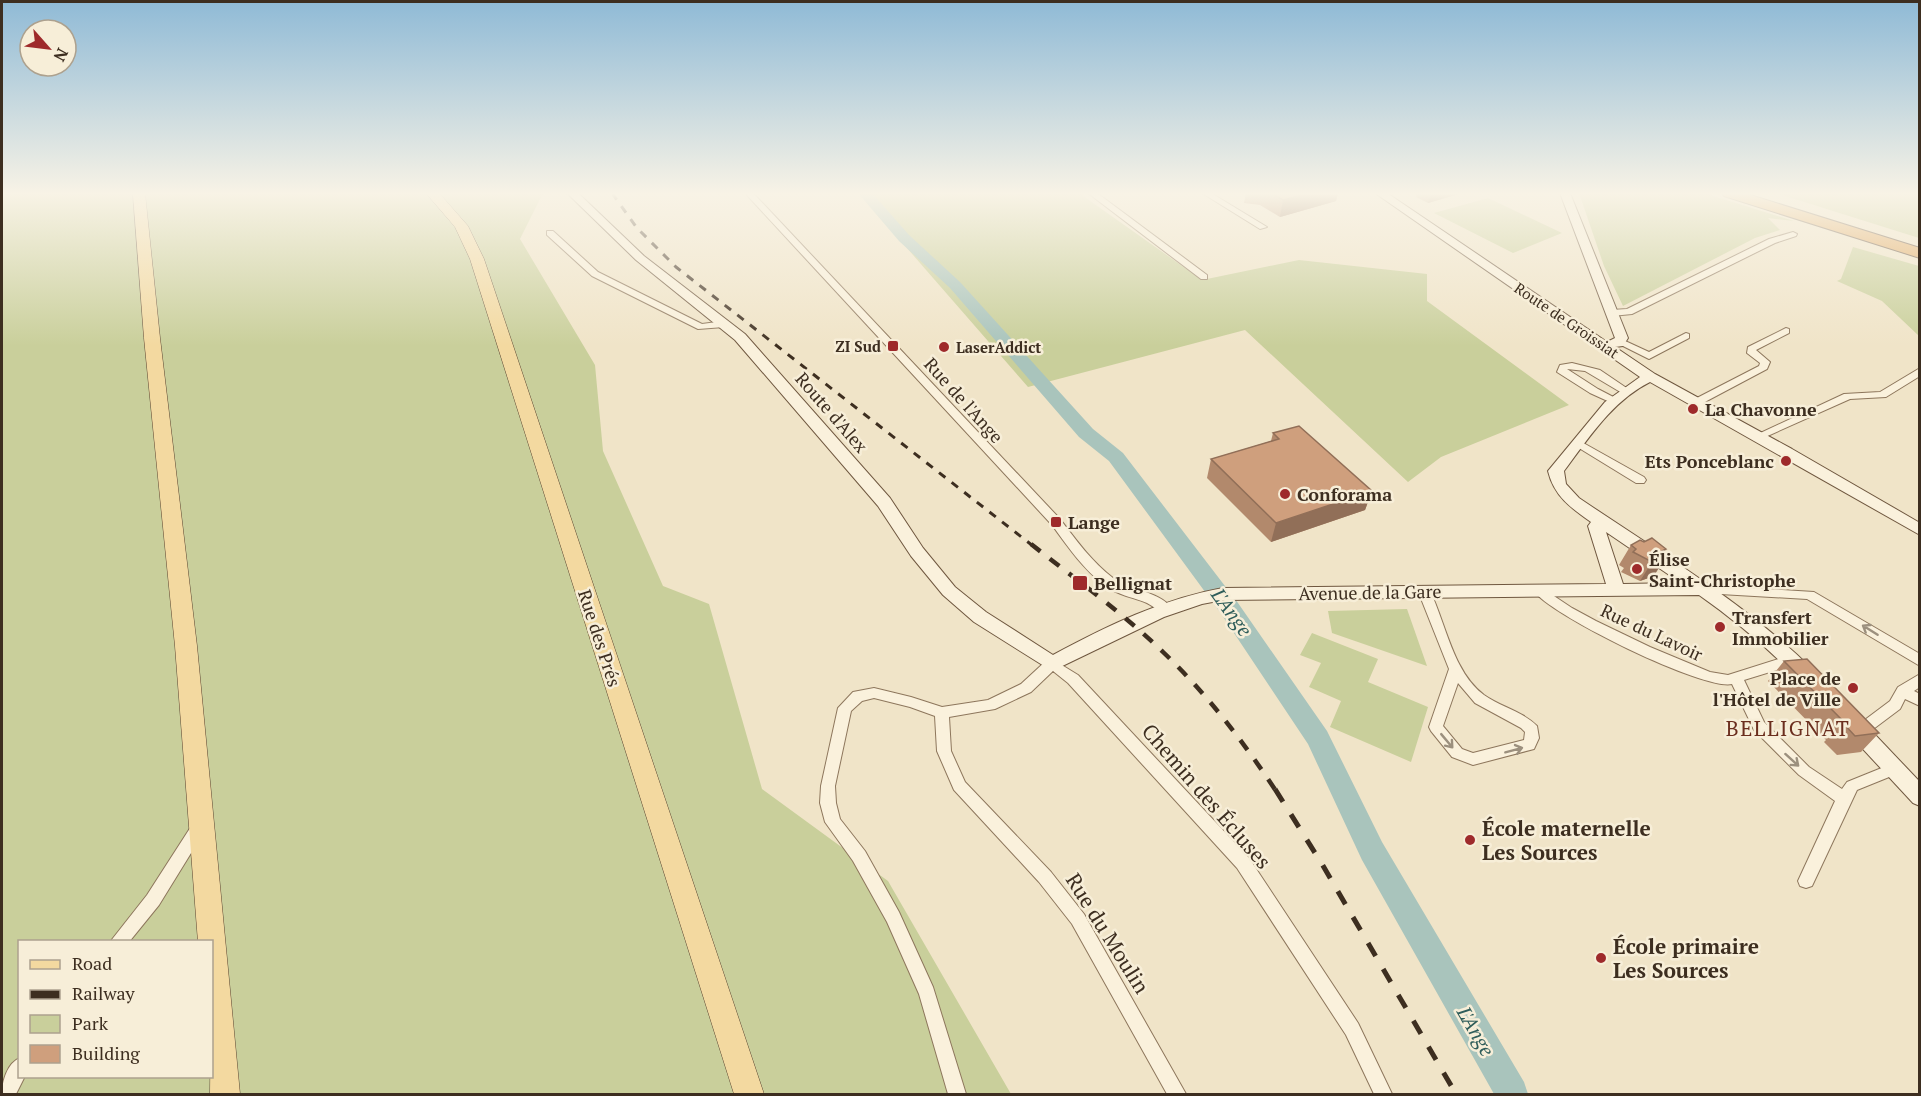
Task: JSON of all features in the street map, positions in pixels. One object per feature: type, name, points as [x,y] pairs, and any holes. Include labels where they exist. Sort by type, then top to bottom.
[{"type":"highway","points":[[1898,244],[1920,251]]},
{"type":"highway","points":[[1899,244],[1920,251]]},
{"type":"main road","points":[[144,244],[186,646],[211,940]]},
{"type":"main road","name":"Rue des Prés","points":[[470,244],[477,259],[749,1095]]},
{"type":"main road","points":[[213,960],[225,1095]]},
{"type":"street","points":[[562,244],[595,274],[701,327],[724,324]]},
{"type":"street","name":"Route d'Alex","points":[[626,244],[740,337],[884,502],[936,578],[949,591],[980,617],[1052,664]]},
{"type":"street","name":"Rue de l'Ange","points":[[797,244],[1056,522],[1104,579],[1118,587],[1149,597],[1167,610]]},
{"type":"street","points":[[1160,244],[1204,277]]},
{"type":"street","name":"Route de Groissiat","points":[[1455,244],[1650,377],[1759,436],[1920,530]]},
{"type":"street","points":[[1585,244],[1622,338],[1620,342]]},
{"type":"street","points":[[1612,314],[1629,312],[1767,244]]},
{"type":"street","points":[[1697,402],[1764,367],[1765,362],[1752,353],[1751,349],[1786,331]]},
{"type":"street","points":[[1604,346],[1620,342],[1649,356],[1686,336]]},
{"type":"street","points":[[1575,365],[1587,367],[1621,396],[1574,380],[1562,372],[1563,368],[1575,365]]},
{"type":"street","points":[[1759,436],[1848,396],[1881,395],[1920,371]]},
{"type":"street","points":[[1650,377],[1621,396],[1578,442],[1556,471],[1556,478],[1564,494],[1754,625],[1816,686]]},
{"type":"street","points":[[1578,442],[1640,480]]},
{"type":"street","points":[[1602,522],[1596,526],[1616,590]]},
{"type":"street","points":[[1703,589],[1810,595],[1920,661]]},
{"type":"street","name":"Avenue de la Gare","points":[[1052,664],[1087,645],[1167,610],[1209,596],[1238,593],[1703,589]]},
{"type":"street","name":"Rue du Lavoir","points":[[1539,590],[1544,598],[1571,614],[1697,673],[1718,680],[1736,678],[1791,660]]},
{"type":"street","points":[[1424,591],[1456,669],[1472,692],[1483,701],[1526,723],[1532,730],[1529,745],[1473,759],[1457,753],[1436,727],[1456,669]]},
{"type":"street","points":[[957,1095],[927,993],[893,917],[859,856],[833,822],[828,803],[828,786],[845,708],[858,696],[874,693],[911,702],[942,713],[990,705],[1026,688],[1052,664]]},
{"type":"street","name":"Chemin des Écluses","points":[[1052,664],[1073,679],[1243,863],[1352,1029],[1383,1095]]},
{"type":"street","points":[[1736,678],[1759,726],[1804,771],[1844,799]]},
{"type":"street","points":[[1859,732],[1895,705],[1903,691],[1920,679]]},
{"type":"street","points":[[1903,691],[1920,701]]},
{"type":"street","points":[[1840,712],[1920,797]]},
{"type":"street","name":"Rue du Moulin","points":[[942,713],[944,751],[959,786],[1045,877],[1078,919],[1177,1095]]},
{"type":"street","points":[[1806,881],[1852,786],[1894,769]]},
{"type":"street","points":[[120,940],[153,900],[201,824]]},
{"type":"street","points":[[6,1095],[18,1071]]},
{"type":"green space","points":[[2,244],[523,244],[595,365],[603,451],[663,586],[709,604],[762,789],[888,881],[1011,1094],[2,1094]]},
{"type":"green space","points":[[904,244],[1151,244],[1202,280],[1299,260],[1427,274],[1427,301],[1569,405],[1441,457],[1408,482],[1245,330],[1028,387]]},
{"type":"green space","points":[[1496,244],[1535,244],[1513,253]]},
{"type":"green space","points":[[1597,244],[1743,244],[1623,306]]},
{"type":"green space","points":[[1853,247],[1919,266],[1919,336],[1882,301],[1837,281],[1841,279]]},
{"type":"green space","points":[[1407,609],[1427,666],[1332,633],[1328,611]]},
{"type":"green space","points":[[1312,633],[1378,659],[1368,682],[1428,707],[1411,762],[1330,727],[1341,701],[1309,687],[1321,663],[1300,655]]},
{"type":"building","name":"Conforama","points":[[1299,426],[1372,491],[1276,523],[1211,459],[1279,439],[1273,433]]},
{"type":"building","points":[[1652,538],[1666,549],[1660,552],[1666,556],[1652,562],[1633,552],[1636,549],[1631,545],[1640,540],[1644,542]]},
{"type":"building","points":[[1807,659],[1879,733],[1855,736],[1784,661]]},
{"type":"waterway","name":"L'Ange","points":[[911,244],[955,285],[1086,433],[1116,457],[1230,609],[1318,738],[1372,851],[1512,1094]]},
{"type":"railway","points":[[653,244],[676,267],[1033,546]]},
{"type":"railway","points":[[1031,544],[1131,623],[1179,668],[1223,718],[1276,791]]},
{"type":"railway","points":[[1275,789],[1322,864],[1456,1094]]},
{"type":"place","name":"ZI Sud","points":[[893,346]]},
{"type":"place","name":"LaserAddict","points":[[944,347]]},
{"type":"place","name":"La Chavonne","points":[[1693,409]]},
{"type":"place","name":"Ets Ponceblanc","points":[[1786,461]]},
{"type":"place","name":"Conforama","points":[[1285,494]]},
{"type":"place","name":"Lange","points":[[1056,522]]},
{"type":"place","name":"Élise Saint-Christophe","points":[[1637,569]]},
{"type":"place","name":"Bellignat","points":[[1080,583]]},
{"type":"place","name":"Transfert Immobilier","points":[[1720,627]]},
{"type":"place","name":"Place de l'Hôtel de Ville","points":[[1853,688]]},
{"type":"place","name":"École maternelle Les Sources","points":[[1470,840]]},
{"type":"place","name":"École primaire Les Sources","points":[[1601,958]]},
{"type":"district","name":"BELLIGNAT","points":[[1788,728]]}]
